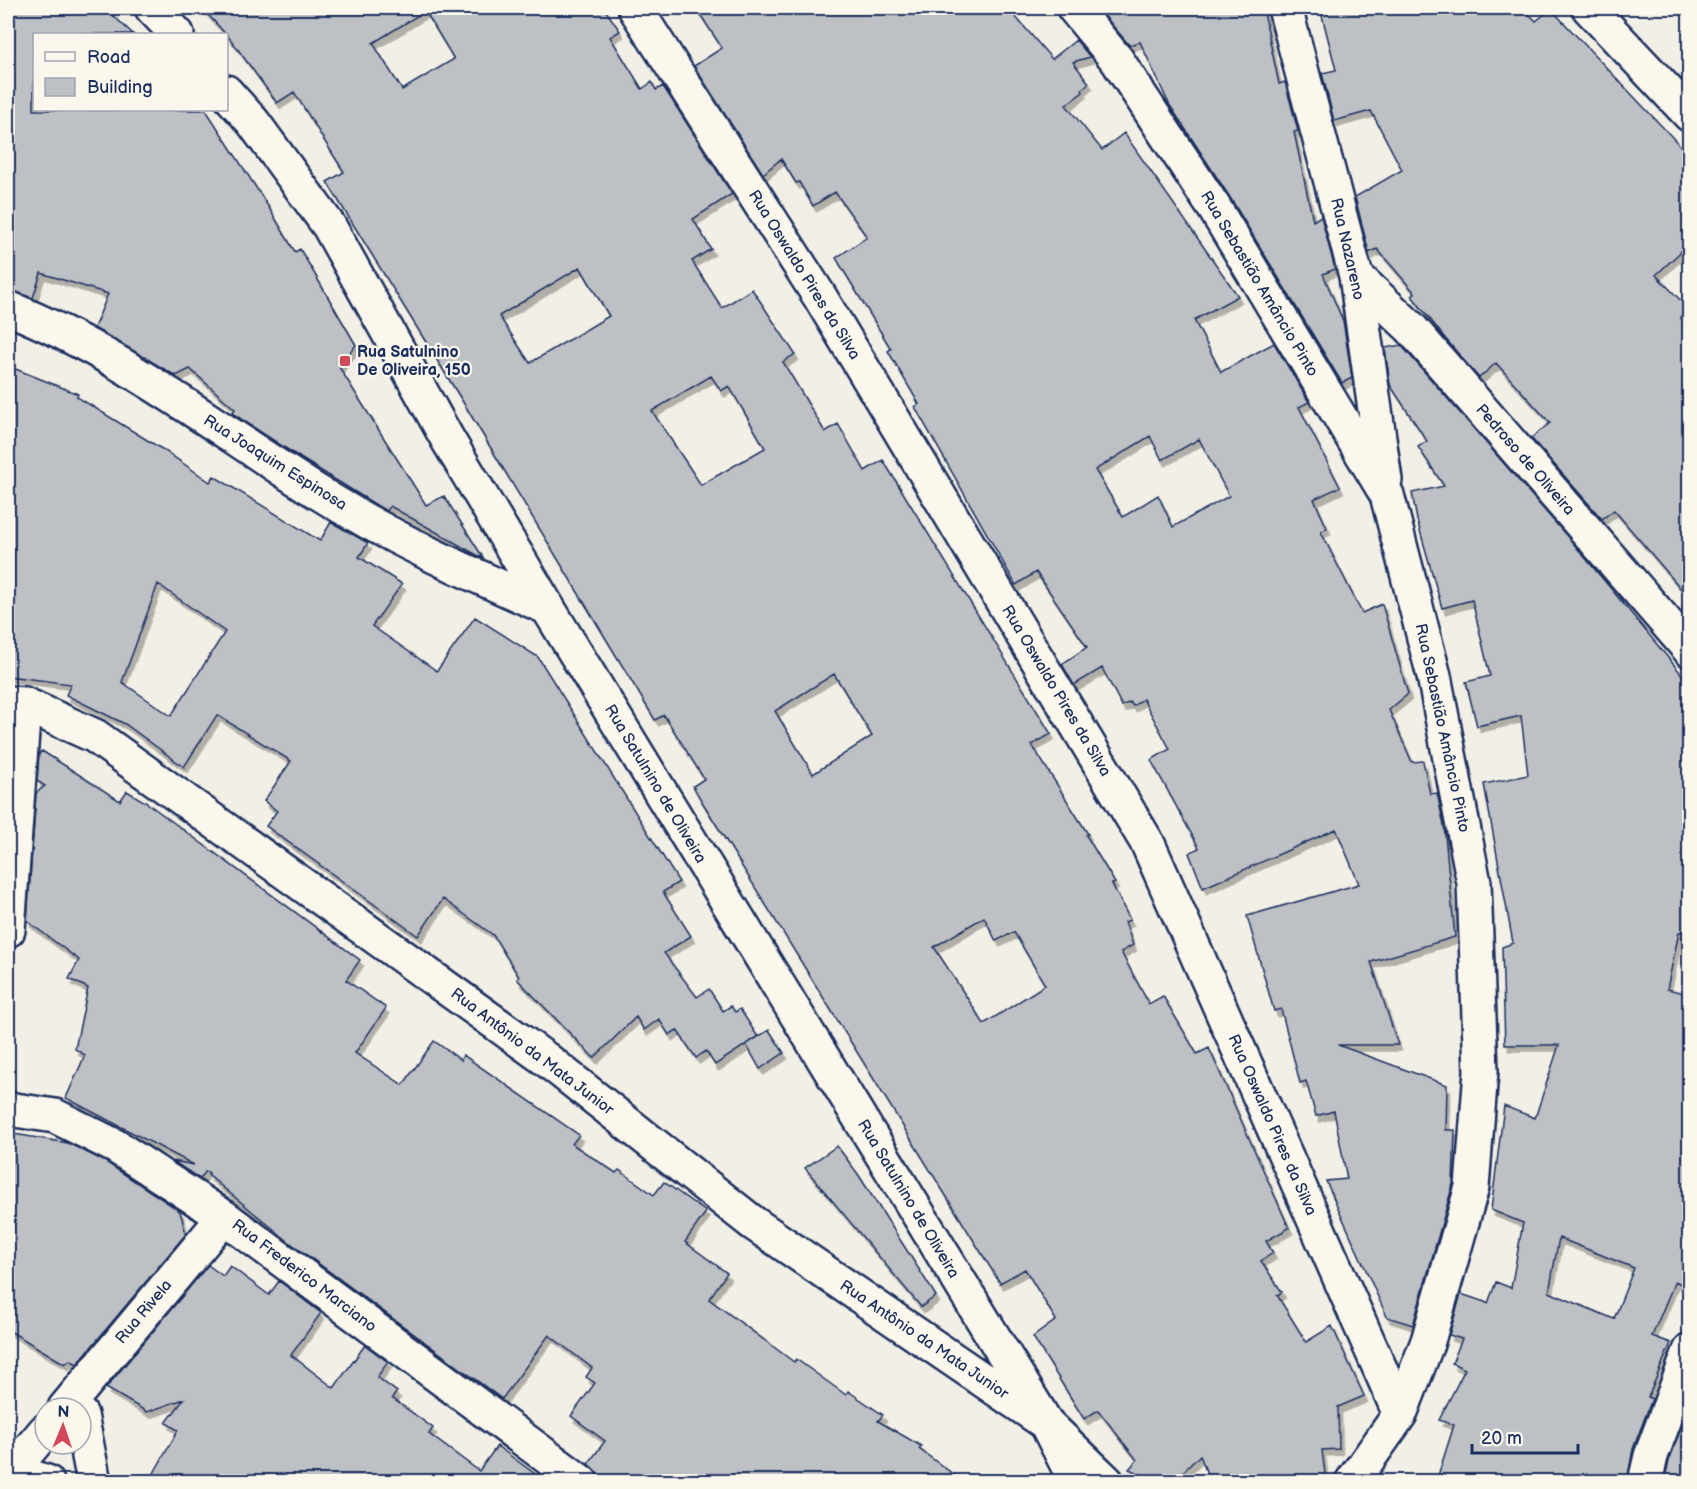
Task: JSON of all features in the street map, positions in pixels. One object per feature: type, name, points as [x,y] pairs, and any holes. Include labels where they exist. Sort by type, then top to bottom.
[{"type":"street","points":[[152,8],[176,33]]},
{"type":"street","name":"Rua Oswaldo Pires da Silva","points":[[635,8],[820,297],[1148,844],[1400,1414]]},
{"type":"street","name":"Rua Sebastião Amâncio Pinto","points":[[1074,8],[1117,60],[1215,209],[1387,495],[1434,676],[1474,883],[1480,1071],[1472,1187],[1428,1341],[1400,1414],[1352,1482]]},
{"type":"street","name":"Rua Nazareno","points":[[1285,8],[1356,276],[1387,495]]},
{"type":"street","points":[[1589,8],[1689,115]]},
{"type":"street","name":"Rua Satulnino de Oliveira","points":[[228,94],[253,122],[329,226],[448,440],[548,608],[1046,1423],[1076,1482]]},
{"type":"street","name":"Pedroso de Oliveira","points":[[1356,276],[1410,328],[1689,650]]},
{"type":"street","name":"Rua Joaquim Espinosa","points":[[8,308],[32,317],[126,367],[319,493],[438,559],[548,608]]},
{"type":"street","points":[[8,930],[16,703]]},
{"type":"street","name":"Rua Antônio da Mata Junior","points":[[16,703],[95,736],[547,1060],[753,1223],[1046,1423]]},
{"type":"street","name":"Rua Frederico Marciano","points":[[8,1109],[55,1116],[115,1146],[224,1217],[581,1482]]},
{"type":"street","name":"Rua Rivela","points":[[83,1396],[224,1217]]},
{"type":"street","points":[[1645,1482],[1651,1456],[1689,1351]]},
{"type":"street","points":[[1046,1423],[1107,1482]]},
{"type":"street","points":[[33,1446],[10,1475],[47,1482]]},
{"type":"street","points":[[88,1456],[94,1482]]},
{"type":"building","points":[[8,8],[105,8],[132,33],[33,33],[33,111],[207,111],[295,252],[300,249],[356,345],[339,367],[426,505],[444,496],[484,559],[390,506],[387,511],[381,508],[302,459],[232,413],[235,409],[190,369],[176,376],[94,328],[108,294],[41,273],[33,298],[8,290]]},
{"type":"building","points":[[202,8],[604,8],[620,31],[610,37],[642,89],[652,82],[656,90],[663,86],[732,194],[693,219],[711,249],[692,261],[722,308],[752,289],[795,354],[783,362],[825,432],[838,424],[865,471],[883,460],[1051,734],[1032,745],[1088,834],[1086,835],[1115,883],[1112,884],[1130,920],[1125,922],[1133,945],[1121,952],[1149,1004],[1163,996],[1197,1054],[1209,1048],[1289,1228],[1266,1241],[1273,1253],[1261,1261],[1282,1292],[1277,1295],[1306,1342],[1332,1326],[1364,1396],[1338,1407],[1339,1449],[1322,1450],[1326,1482],[1210,1482],[1200,1455],[1173,1482],[1157,1482],[1129,1469],[1137,1460],[1098,1410],[1084,1419],[1033,1337],[1056,1320],[1025,1269],[1000,1283],[701,800],[693,786],[704,779],[664,715],[655,720],[327,182],[344,172],[294,92],[277,103],[228,37],[228,33],[225,33]],"holes":[[[425,11],[454,59],[402,90],[373,43]],[[580,267],[609,316],[530,363],[499,316]],[[711,376],[721,391],[729,386],[765,448],[701,485],[652,411]],[[834,674],[872,736],[813,774],[775,711]],[[984,917],[996,941],[1014,932],[1045,985],[984,1024],[934,947]]]},
{"type":"building","points":[[696,8],[1008,8],[1052,59],[1076,40],[1090,57],[1073,62],[1089,83],[1082,89],[1083,92],[1066,105],[1102,150],[1124,133],[1238,296],[1194,320],[1221,372],[1274,343],[1309,402],[1299,407],[1340,487],[1314,499],[1327,528],[1321,532],[1362,613],[1382,604],[1408,694],[1389,710],[1412,762],[1423,761],[1430,794],[1437,793],[1444,825],[1455,937],[1371,962],[1398,1045],[1338,1045],[1447,1085],[1446,1130],[1455,1130],[1453,1184],[1413,1325],[1387,1317],[1326,1181],[1347,1179],[1334,1111],[1316,1116],[1306,1081],[1300,1083],[1281,1009],[1274,1011],[1247,916],[1359,884],[1336,829],[1203,888],[1189,853],[1199,848],[1151,760],[1170,749],[1143,699],[1133,706],[1130,702],[1122,706],[1102,668],[1074,685],[1062,664],[1087,647],[1036,572],[1016,585],[915,407],[919,404],[888,351],[891,349],[836,258],[867,237],[835,192],[813,206],[799,182],[796,183],[781,159],[763,174],[694,66],[722,48]],"holes":[[[1150,436],[1162,460],[1199,439],[1229,496],[1173,527],[1158,495],[1123,517],[1095,470]]]},
{"type":"building","points":[[1098,8],[1263,8],[1279,84],[1285,82],[1298,131],[1294,132],[1313,221],[1321,216],[1335,269],[1323,274],[1343,321],[1352,378],[1342,383],[1231,199],[1169,104],[1140,42],[1129,45]]},
{"type":"building","points":[[1320,8],[1523,8],[1536,21],[1551,9],[1689,155],[1689,244],[1656,275],[1689,309],[1680,317],[1689,328],[1689,598],[1614,510],[1602,519],[1531,438],[1550,423],[1496,363],[1479,378],[1412,296],[1415,293],[1377,249],[1369,253],[1355,197],[1402,170],[1371,111],[1334,121],[1322,73],[1336,70]]},
{"type":"building","points":[[1401,345],[1573,543],[1689,683],[1689,931],[1679,932],[1667,989],[1689,994],[1689,1288],[1675,1281],[1652,1336],[1671,1343],[1648,1397],[1652,1399],[1633,1449],[1627,1482],[1436,1482],[1454,1425],[1439,1420],[1465,1369],[1452,1363],[1462,1339],[1449,1335],[1461,1294],[1488,1303],[1496,1282],[1511,1288],[1523,1223],[1491,1210],[1504,1106],[1535,1118],[1559,1045],[1505,1045],[1502,947],[1513,943],[1484,784],[1528,775],[1521,716],[1477,726],[1466,682],[1490,676],[1472,600],[1442,608],[1417,520],[1412,493],[1444,486],[1418,447],[1427,441],[1390,385],[1385,348]],"holes":[[[1559,1238],[1634,1268],[1614,1319],[1549,1292]]]},
{"type":"building","points":[[8,366],[78,394],[77,397],[165,451],[210,482],[214,476],[320,541],[331,522],[368,543],[359,557],[402,584],[372,626],[437,671],[475,617],[538,657],[679,882],[663,892],[691,936],[664,953],[697,997],[709,989],[723,1011],[731,1006],[735,1012],[740,1009],[758,1037],[715,1065],[706,1051],[696,1058],[677,1030],[669,1035],[659,1019],[644,1030],[636,1017],[594,1058],[517,979],[519,977],[493,935],[443,899],[418,936],[266,826],[277,811],[264,801],[291,761],[217,715],[184,767],[125,724],[66,695],[71,684],[8,676]],"holes":[[[158,584],[225,632],[171,716],[122,682]]]},
{"type":"building","points":[[42,751],[120,801],[127,791],[147,803],[360,960],[346,980],[386,1008],[355,1053],[403,1085],[434,1041],[461,1060],[463,1055],[579,1135],[572,1144],[616,1173],[619,1170],[654,1195],[664,1182],[706,1212],[685,1242],[727,1273],[709,1299],[794,1362],[796,1359],[846,1395],[848,1391],[883,1415],[878,1421],[921,1446],[919,1449],[964,1482],[599,1482],[598,1474],[588,1464],[605,1441],[571,1416],[595,1383],[586,1377],[592,1368],[549,1335],[502,1399],[288,1241],[208,1175],[209,1173],[206,1171],[200,1179],[173,1161],[194,1165],[66,1098],[85,1055],[75,1049],[88,988],[69,979],[79,960],[27,921],[36,793],[45,786],[37,781],[39,754]]},
{"type":"building","points":[[769,1030],[784,1053],[760,1069],[746,1044]]},
{"type":"building","points":[[8,1133],[68,1143],[106,1162],[180,1211],[186,1234],[77,1364],[70,1360],[65,1364],[8,1330]]},
{"type":"building","points":[[837,1146],[858,1174],[936,1296],[921,1307],[805,1168]]},
{"type":"building","points":[[208,1265],[223,1276],[230,1266],[269,1295],[279,1281],[321,1313],[291,1355],[334,1388],[365,1345],[388,1362],[377,1377],[397,1392],[392,1398],[433,1428],[429,1434],[479,1471],[497,1446],[546,1482],[149,1482],[178,1430],[166,1423],[184,1399],[147,1412],[106,1388]]},
{"type":"building","points":[[1685,1417],[1689,1419],[1689,1482],[1664,1482],[1669,1461]]},
{"type":"place","name":"Rua Satulnino De Oliveira, 150","points":[[345,361]]}]
